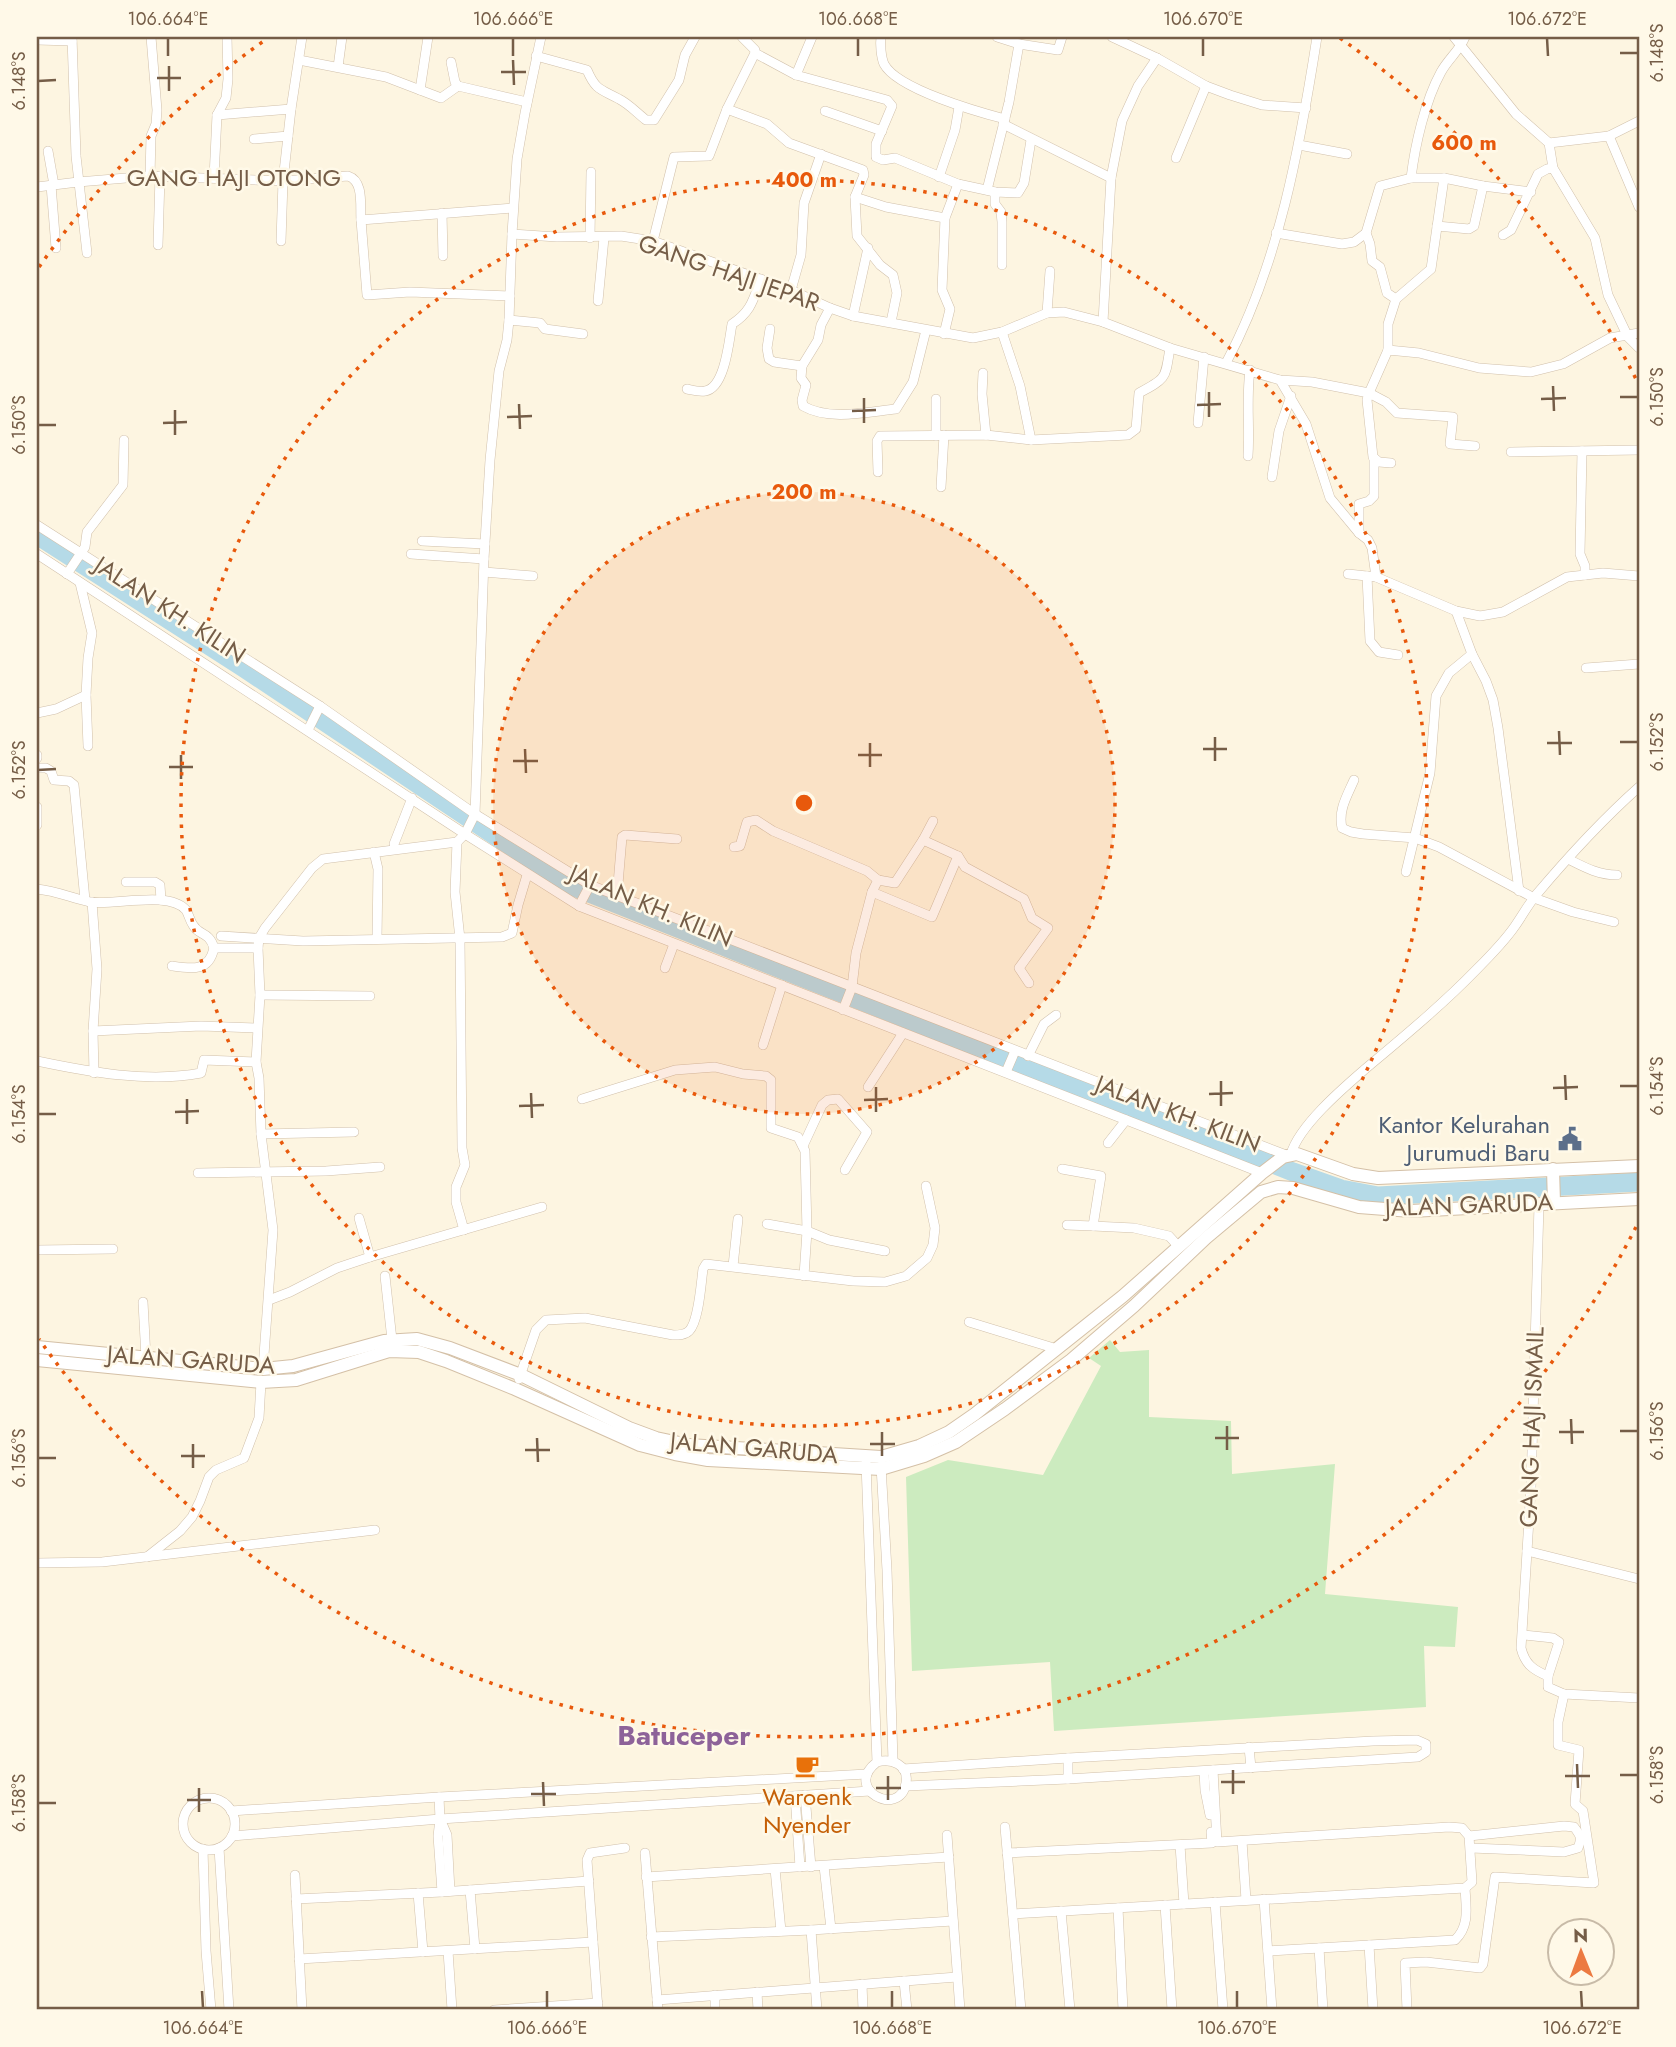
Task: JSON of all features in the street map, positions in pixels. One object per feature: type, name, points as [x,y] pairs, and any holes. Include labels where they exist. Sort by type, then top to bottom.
[{"type":"main road","name":"JALAN GARUDA","points":[[881,1463],[949,1432],[975,1414],[1123,1296],[1264,1171],[1287,1155],[1297,1154],[1353,1174],[1378,1178],[1639,1166]]},
{"type":"main road","points":[[1553,1172],[1554,1199]]},
{"type":"main road","name":"JALAN GARUDA","points":[[114,1361],[146,1358],[296,1380],[389,1351],[419,1352],[516,1388],[640,1445],[675,1454],[708,1460],[881,1463],[924,1456],[956,1442],[1005,1409],[1072,1360],[1261,1192],[1278,1187],[1293,1188],[1359,1207],[1411,1211],[1539,1205],[1554,1199],[1639,1199]]},
{"type":"main road","name":"JALAN GARUDA","points":[[37,1360],[70,1357],[262,1375],[384,1340],[417,1339],[521,1375],[656,1438],[689,1445],[866,1463]]},
{"type":"main road","name":"JALAN GARUDA","points":[[37,1347],[70,1357]]},
{"type":"street","points":[[151,37],[157,110],[156,124],[150,136],[158,245]]},
{"type":"street","points":[[214,178],[217,115],[226,98],[228,79],[228,37]]},
{"type":"street","points":[[281,242],[283,181],[302,37]]},
{"type":"street","points":[[338,67],[342,37]]},
{"type":"street","points":[[420,90],[428,37]]},
{"type":"street","points":[[464,1230],[456,1202],[456,1187],[465,1165],[462,1148],[457,842],[475,816],[490,460],[499,371],[509,320],[517,159],[541,37]]},
{"type":"street","points":[[536,56],[587,70],[592,83],[605,93],[620,99],[646,120],[654,120],[679,80],[685,55],[695,37]]},
{"type":"street","points":[[742,37],[755,53],[796,75],[887,100],[892,106],[876,144],[876,157],[895,158],[957,184],[1018,193],[1024,183],[1031,139]]},
{"type":"street","points":[[796,75],[812,37]]},
{"type":"street","points":[[881,37],[885,66],[906,83],[959,107],[1004,121],[1031,139],[1111,178]]},
{"type":"street","points":[[997,37],[1019,44],[1058,50],[1062,37]]},
{"type":"street","points":[[1112,37],[1157,58],[1206,86],[1262,105],[1306,108]]},
{"type":"street","points":[[1226,363],[1240,337],[1276,233],[1306,108],[1317,37]]},
{"type":"street","points":[[1454,37],[1464,41],[1516,114],[1549,143],[1553,168],[1595,238],[1608,295],[1628,337],[1639,348]]},
{"type":"street","points":[[37,40],[72,39],[78,182],[87,253]]},
{"type":"street","points":[[1411,178],[1413,158],[1435,86],[1448,60],[1464,41]]},
{"type":"street","points":[[1002,265],[1001,212],[991,191],[1019,44]]},
{"type":"street","points":[[653,241],[674,157],[709,156],[727,109],[755,53]]},
{"type":"street","points":[[1103,322],[1111,178],[1122,121],[1138,86],[1157,58]]},
{"type":"street","points":[[299,60],[386,77],[441,98],[458,86]]},
{"type":"street","points":[[451,62],[458,86],[527,102]]},
{"type":"street","points":[[1176,158],[1206,86]]},
{"type":"street","points":[[939,177],[955,130],[959,107]]},
{"type":"street","points":[[217,115],[291,109]]},
{"type":"street","points":[[727,109],[767,124],[789,143],[863,170],[864,175],[855,197],[857,236],[880,265],[893,275],[897,293],[891,322]]},
{"type":"street","points":[[825,111],[882,131]]},
{"type":"street","points":[[1549,143],[1609,136],[1639,121]]},
{"type":"street","points":[[254,139],[288,136]]},
{"type":"street","points":[[1609,136],[1639,207]]},
{"type":"street","points":[[1298,145],[1347,154]]},
{"type":"street","points":[[48,151],[56,248]]},
{"type":"street","points":[[791,290],[801,255],[804,203],[821,154]]},
{"type":"street","points":[[1503,235],[1511,230],[1538,174],[1553,168]]},
{"type":"street","points":[[590,238],[591,172]]},
{"type":"street","name":"GANG HAJI OTONG","points":[[37,187],[155,176],[283,181],[352,176],[359,184],[361,220],[513,208]]},
{"type":"street","points":[[1276,233],[1342,244],[1354,242],[1366,233],[1380,186],[1411,178],[1444,178],[1531,192]]},
{"type":"street","points":[[1359,533],[1359,504],[1374,496],[1374,458],[1368,393],[1388,350],[1388,324],[1396,299],[1431,269],[1444,178]]},
{"type":"street","points":[[944,334],[950,309],[942,290],[945,218],[957,184]]},
{"type":"street","points":[[1437,226],[1469,229],[1474,226],[1483,186]]},
{"type":"street","points":[[855,197],[886,207],[945,218]]},
{"type":"street","points":[[442,213],[443,256]]},
{"type":"street","points":[[361,220],[368,295],[410,292],[510,296]]},
{"type":"street","points":[[1366,233],[1372,261],[1380,267],[1387,293],[1396,299]]},
{"type":"street","name":"GANG HAJI JEPAR","points":[[512,234],[590,238],[621,236],[653,241],[791,290],[853,316],[944,334],[973,338],[1002,332],[1047,313],[1064,312],[1103,322],[1170,348],[1280,380],[1312,382],[1368,393]]},
{"type":"street","points":[[597,301],[604,238]]},
{"type":"street","points":[[853,316],[868,248]]},
{"type":"street","points":[[1047,313],[1050,271]]},
{"type":"street","points":[[687,389],[706,391],[716,384],[725,362],[732,324],[744,316],[761,279]]},
{"type":"street","points":[[830,308],[821,325],[818,340],[802,366],[801,378],[806,385],[802,400],[806,408],[841,414],[896,409],[913,382],[926,330]]},
{"type":"street","points":[[509,320],[540,323],[545,329],[583,334]]},
{"type":"street","points":[[770,329],[767,348],[769,359],[802,366]]},
{"type":"street","points":[[1002,332],[1020,386],[1031,440]]},
{"type":"street","points":[[1388,350],[1419,353],[1479,368],[1531,372],[1563,364],[1610,338],[1639,333]]},
{"type":"street","points":[[878,472],[877,441],[880,436],[986,435],[1031,440],[1128,435],[1136,429],[1139,393],[1160,382],[1166,373],[1170,348]]},
{"type":"street","points":[[1198,423],[1205,357]]},
{"type":"street","points":[[1248,456],[1247,393],[1250,370]]},
{"type":"street","points":[[983,373],[986,435]]},
{"type":"street","points":[[1280,380],[1306,424],[1330,498],[1372,548],[1370,641],[1379,652],[1398,655]]},
{"type":"street","points":[[1368,393],[1386,402],[1397,413],[1453,416],[1450,444],[1475,446]]},
{"type":"street","points":[[1272,477],[1279,432],[1291,396]]},
{"type":"street","points":[[936,399],[941,487]]},
{"type":"street","points":[[74,563],[85,547],[87,532],[123,485],[124,440]]},
{"type":"street","points":[[1511,452],[1639,450]]},
{"type":"street","points":[[1582,451],[1580,554],[1586,566],[1585,575]]},
{"type":"street","points":[[1374,458],[1379,463],[1391,463]]},
{"type":"street","name":"JALAN KH. KILIN","points":[[37,525],[74,563],[319,709],[475,816],[589,887],[1014,1054],[1028,1056],[1287,1155]]},
{"type":"street","points":[[422,541],[485,544]]},
{"type":"street","name":"JALAN KH. KILIN","points":[[37,554],[74,563]]},
{"type":"street","points":[[411,554],[484,559]]},
{"type":"street","name":"JALAN KH. KILIN","points":[[74,563],[80,583],[309,727],[527,875],[581,903],[674,944],[845,1006],[903,1033],[1007,1070],[1126,1120],[1264,1171]]},
{"type":"street","points":[[484,572],[533,576]]},
{"type":"street","points":[[1348,574],[1371,577],[1456,611],[1480,615],[1503,612],[1567,577],[1603,573],[1639,576]]},
{"type":"street","points":[[80,583],[92,633],[86,695],[88,746]]},
{"type":"street","points":[[1456,611],[1472,654],[1486,681],[1496,714],[1519,891]]},
{"type":"street","points":[[1406,872],[1430,773],[1436,696],[1449,673],[1472,654]]},
{"type":"street","points":[[1586,668],[1639,664]]},
{"type":"street","points":[[37,713],[56,709],[86,695]]},
{"type":"street","points":[[309,727],[319,709]]},
{"type":"street","points":[[37,768],[51,771],[54,780],[69,780],[74,785],[97,969],[93,1031],[94,1073]]},
{"type":"street","points":[[1354,780],[1341,808],[1342,828],[1363,834],[1415,838],[1439,847],[1534,898],[1573,912],[1614,922]]},
{"type":"street","points":[[1287,1155],[1303,1131],[1351,1081],[1476,970],[1514,928],[1534,898],[1568,859],[1639,787]]},
{"type":"street","points":[[394,844],[412,799]]},
{"type":"street","points":[[37,807],[37,825]]},
{"type":"street","points":[[734,847],[740,846],[747,822],[756,820],[774,831],[867,871],[878,880],[895,883],[933,821]]},
{"type":"street","points":[[617,896],[622,837],[625,835],[677,839]]},
{"type":"street","points":[[923,840],[958,856],[965,867],[1024,899],[1032,918],[1048,928],[1019,968],[1029,983]]},
{"type":"street","points":[[147,1557],[180,1531],[192,1517],[209,1477],[216,1470],[244,1458],[259,1418],[274,1230],[265,1172],[256,1062],[260,995],[258,943],[280,908],[312,868],[323,859],[457,842]]},
{"type":"street","points":[[374,852],[378,869],[377,939]]},
{"type":"street","points":[[872,892],[932,916],[958,856]]},
{"type":"street","points":[[1568,859],[1605,875],[1617,875]]},
{"type":"street","points":[[214,948],[258,943],[377,939],[494,939],[512,933],[527,875]]},
{"type":"street","points":[[845,1006],[852,989],[856,953],[872,892],[878,880]]},
{"type":"street","points":[[126,881],[155,882],[160,885],[161,900]]},
{"type":"street","points":[[581,903],[589,887]]},
{"type":"street","points":[[37,889],[56,891],[88,901],[161,900],[179,905],[187,912],[193,927],[211,938],[214,948],[212,957],[199,967],[172,966]]},
{"type":"street","points":[[221,936],[258,943]]},
{"type":"street","points":[[665,968],[674,944]]},
{"type":"street","points":[[763,1045],[782,985]]},
{"type":"street","points":[[260,995],[370,996]]},
{"type":"street","points":[[1028,1056],[1044,1024],[1056,1015]]},
{"type":"street","points":[[93,1031],[201,1026],[257,1028]]},
{"type":"street","points":[[868,1087],[903,1033]]},
{"type":"street","points":[[1007,1070],[1014,1054]]},
{"type":"street","points":[[37,1061],[94,1073],[179,1077],[201,1073],[204,1060],[256,1062]]},
{"type":"street","points":[[582,1099],[675,1070],[715,1067],[766,1076],[771,1080],[771,1128],[798,1137],[805,1151],[807,1231],[804,1276]]},
{"type":"street","points":[[803,1146],[822,1105],[828,1100],[838,1099],[867,1132],[845,1170]]},
{"type":"street","points":[[1108,1143],[1126,1120]]},
{"type":"street","points":[[261,1134],[354,1132]]},
{"type":"street","points":[[198,1173],[380,1167]]},
{"type":"street","points":[[1062,1169],[1101,1176],[1093,1226]]},
{"type":"street","points":[[516,1388],[536,1330],[546,1320],[585,1318],[673,1335],[685,1334],[691,1330],[706,1264],[853,1281],[885,1282],[906,1276],[927,1258],[933,1245],[935,1228],[926,1186]]},
{"type":"street","name":"GANG HAJI ISMAIL","points":[[1539,1205],[1521,1648],[1524,1659],[1537,1671],[1548,1676]]},
{"type":"street","points":[[269,1300],[337,1268],[370,1256],[542,1207]]},
{"type":"street","points":[[359,1219],[370,1256]]},
{"type":"street","points":[[733,1266],[738,1219]]},
{"type":"street","points":[[767,1224],[885,1251]]},
{"type":"street","points":[[1067,1225],[1134,1228],[1169,1236],[1178,1246]]},
{"type":"street","points":[[37,1250],[113,1249]]},
{"type":"street","points":[[385,1276],[392,1340]]},
{"type":"street","points":[[143,1302],[146,1358]]},
{"type":"street","points":[[970,1322],[1058,1349]]},
{"type":"street","points":[[866,1463],[877,1762]]},
{"type":"street","points":[[881,1463],[893,1761]]},
{"type":"street","points":[[37,1563],[102,1562],[375,1530]]},
{"type":"street","points":[[1527,1551],[1639,1579]]},
{"type":"street","points":[[873,1636],[889,1635]]},
{"type":"street","points":[[1523,1635],[1553,1638],[1559,1642],[1548,1676],[1549,1687],[1564,1694],[1639,1698]]},
{"type":"street","points":[[1407,2010],[1405,1963],[1426,1962],[1480,1968],[1483,1964],[1495,1877],[1594,1884],[1583,1811],[1575,1804],[1579,1750],[1558,1745],[1558,1721],[1564,1694]]},
{"type":"street","points":[[903,1769],[1249,1747],[1416,1740],[1426,1744],[1426,1752],[1418,1757],[1068,1779],[906,1786]]},
{"type":"street","points":[[1249,1747],[1251,1768]]},
{"type":"street","points":[[1068,1758],[1068,1779]]},
{"type":"street","points":[[893,1761],[903,1769],[906,1786],[894,1799],[876,1797],[866,1783],[867,1774],[877,1762],[893,1761]]},
{"type":"street","points":[[1013,1914],[1465,1888],[1472,1882],[1469,1836],[1462,1828],[1217,1842],[1209,1770]]},
{"type":"street","points":[[231,1811],[867,1774]]},
{"type":"street","points":[[232,1836],[440,1819],[870,1791]]},
{"type":"street","points":[[805,1795],[811,1867]]},
{"type":"street","points":[[795,1796],[800,1867]]},
{"type":"street","points":[[439,1797],[446,1892]]},
{"type":"street","points":[[202,1799],[217,1800],[231,1811],[234,1819],[232,1836],[219,1848],[203,1849],[192,1844],[185,1835],[185,1812],[192,1804],[202,1799]]},
{"type":"street","points":[[1007,1853],[1212,1843],[1213,1819]]},
{"type":"street","points":[[1469,1836],[1564,1826],[1574,1827],[1581,1835],[1578,1849],[1564,1853],[1471,1848]]},
{"type":"street","points":[[1006,1827],[1021,2010]]},
{"type":"street","points":[[797,1831],[808,1831]]},
{"type":"street","points":[[947,1835],[960,2010]]},
{"type":"street","points":[[1242,1841],[1246,1900]]},
{"type":"street","points":[[1180,1845],[1184,1904]]},
{"type":"street","points":[[494,2010],[598,2007],[587,1860],[590,1853],[625,1847]]},
{"type":"street","points":[[219,1848],[229,2010]]},
{"type":"street","points":[[203,1849],[211,2010]]},
{"type":"street","points":[[645,1853],[658,2010]]},
{"type":"street","points":[[646,1877],[949,1857]]},
{"type":"street","points":[[824,1866],[831,1929]]},
{"type":"street","points":[[775,1869],[781,1931]]},
{"type":"street","points":[[295,1875],[302,2010]]},
{"type":"street","points":[[296,1899],[446,1892],[589,1881]]},
{"type":"street","points":[[1268,1951],[1455,1940],[1463,1933],[1466,1916],[1465,1888]]},
{"type":"street","points":[[470,1890],[475,1949]]},
{"type":"street","points":[[418,1893],[424,1952]]},
{"type":"street","points":[[1264,1899],[1272,2010]]},
{"type":"street","points":[[1215,1902],[1223,2010]]},
{"type":"street","points":[[1165,1905],[1172,2010]]},
{"type":"street","points":[[1118,1908],[1123,2010]]},
{"type":"street","points":[[1061,1911],[1070,2010]]},
{"type":"street","points":[[651,1937],[953,1921]]},
{"type":"street","points":[[811,1930],[817,2010]]},
{"type":"street","points":[[299,1959],[593,1942]]},
{"type":"street","points":[[1369,1945],[1373,2010]]},
{"type":"street","points":[[1319,1948],[1323,2010]]},
{"type":"street","points":[[448,1951],[452,2010]]},
{"type":"street","points":[[657,2000],[957,1978]]},
{"type":"street","points":[[904,1981],[907,2010]]},
{"type":"street","points":[[862,1984],[863,2010]]},
{"type":"street","points":[[757,1992],[758,2010]]},
{"type":"street","points":[[715,1995],[715,2010]]},
{"type":"green space","points":[[1110,1340],[1120,1352],[1149,1350],[1149,1417],[1231,1421],[1232,1474],[1335,1464],[1325,1594],[1458,1607],[1455,1647],[1424,1646],[1426,1707],[1054,1731],[1050,1662],[912,1671],[906,1477],[948,1460],[1043,1475],[1101,1366],[1089,1358]]},
{"type":"waterway","points":[[37,535],[244,668],[569,885],[1341,1189],[1378,1196],[1639,1182]]},
{"type":"place","name":"Kantor Kelurahan Jurumudi Baru","points":[[1570,1139]]},
{"type":"place","name":"Waroenk Nyender","points":[[807,1766]]},
{"type":"district","name":"Batuceper","points":[[684,1735]]}]
